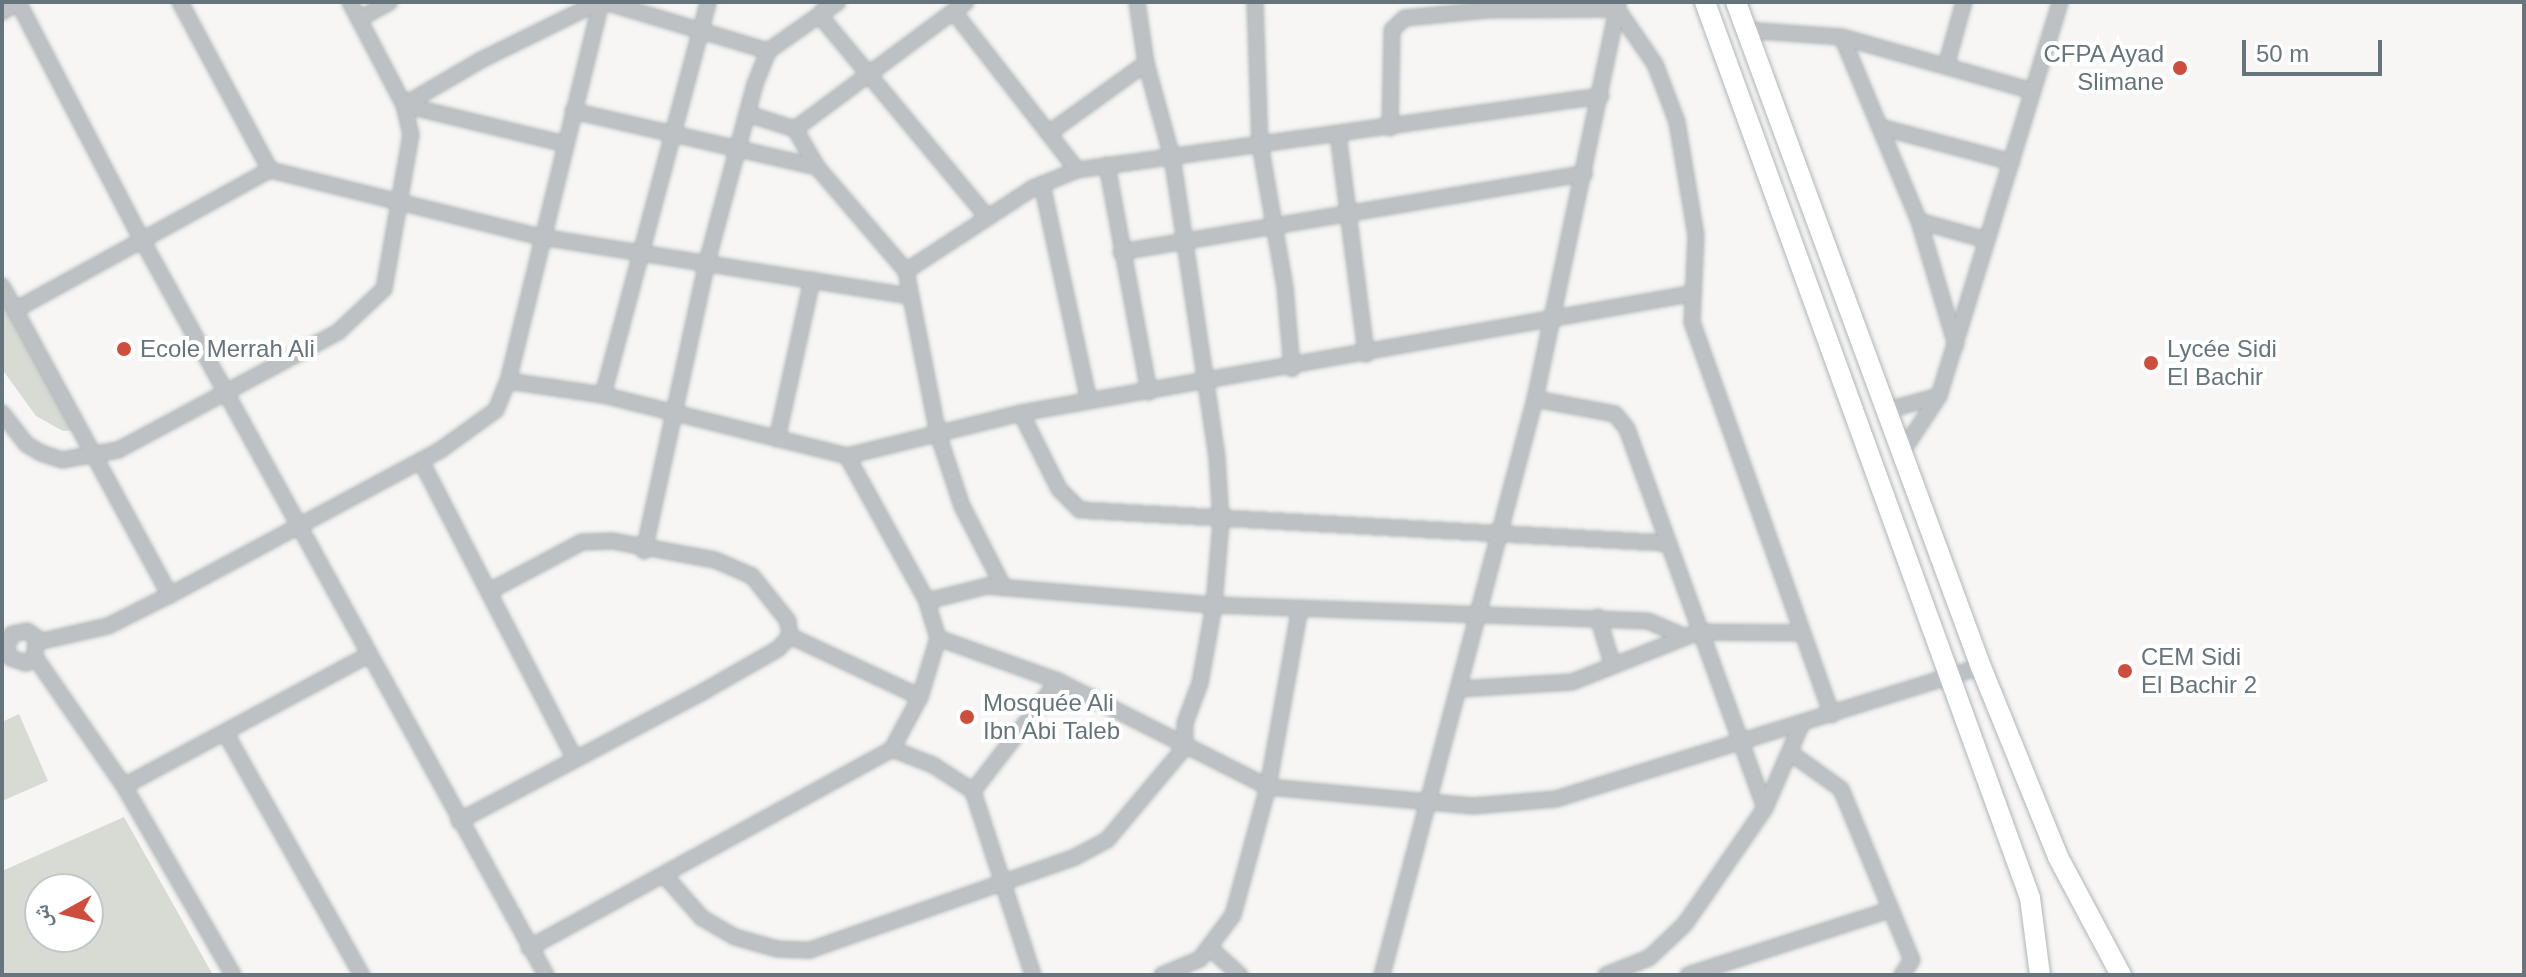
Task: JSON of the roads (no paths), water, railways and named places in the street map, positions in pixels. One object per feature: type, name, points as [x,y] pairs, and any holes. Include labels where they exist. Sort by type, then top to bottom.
[{"type":"street","points":[[2,12],[18,2],[141,238],[546,975]]},
{"type":"street","points":[[180,2],[270,170]]},
{"type":"street","points":[[4,419],[41,453],[62,460],[118,450],[338,332],[384,289],[411,135],[404,105],[350,2]]},
{"type":"street","points":[[359,19],[390,2]]},
{"type":"street","points":[[404,105],[493,53],[602,2],[701,27],[768,51]]},
{"type":"street","points":[[38,642],[108,626],[170,595],[421,461],[496,410],[508,381],[541,237],[602,2]]},
{"type":"street","points":[[603,395],[708,2]]},
{"type":"street","points":[[644,551],[707,262],[768,51],[823,9],[838,2]]},
{"type":"street","points":[[795,129],[966,2]]},
{"type":"street","points":[[665,876],[702,918],[735,937],[795,951],[891,925],[1004,880],[1075,857],[1107,840],[1185,747],[1185,723],[1200,683],[1214,605],[1221,521],[1207,382],[1172,157],[1146,63],[1137,2]]},
{"type":"street","points":[[1255,2],[1260,144],[1292,369]]},
{"type":"street","points":[[1705,2],[2030,898],[2040,975]]},
{"type":"street","points":[[1736,2],[1900,456],[1981,667],[2058,857],[2121,975]]},
{"type":"street","points":[[1946,66],[1964,2]]},
{"type":"street","points":[[1900,456],[1939,396],[2060,2]]},
{"type":"street","points":[[1613,5],[1655,64],[1677,122],[1696,235],[1690,294],[1696,340],[1832,715]]},
{"type":"street","points":[[1382,975],[1535,399],[1601,96],[1613,5]]},
{"type":"street","points":[[1390,128],[1392,30],[1396,23],[1488,10],[1613,5]]},
{"type":"street","points":[[823,9],[870,75],[987,217]]},
{"type":"street","points":[[954,12],[1077,170]]},
{"type":"street","points":[[1745,30],[1842,37],[2033,91]]},
{"type":"street","points":[[1842,37],[1884,128],[1919,221],[1956,345]]},
{"type":"street","points":[[1049,133],[1146,63]]},
{"type":"street","points":[[906,271],[1042,184],[1077,170],[1601,96]]},
{"type":"street","points":[[404,105],[565,144]]},
{"type":"street","points":[[573,111],[817,167]]},
{"type":"street","points":[[748,114],[795,129],[817,167],[906,271],[938,434],[962,506],[1004,588]]},
{"type":"street","points":[[1884,128],[2012,162]]},
{"type":"street","points":[[1338,134],[1366,354]]},
{"type":"street","points":[[1107,165],[1149,392]]},
{"type":"street","points":[[15,310],[141,238],[270,170],[541,237],[909,296]]},
{"type":"street","points":[[1121,252],[1584,174]]},
{"type":"street","points":[[1042,184],[1089,401]]},
{"type":"street","points":[[1919,221],[1986,240]]},
{"type":"street","points":[[777,439],[812,280]]},
{"type":"street","points":[[2,286],[170,595]]},
{"type":"street","points":[[508,381],[603,395],[847,456],[1021,413],[1292,369],[1690,294]]},
{"type":"street","points":[[1884,411],[1939,396]]},
{"type":"street","points":[[1535,399],[1615,414],[1627,429],[1691,634],[1741,741],[1765,808]]},
{"type":"street","points":[[1021,413],[1059,489],[1080,510],[1221,521],[1502,530],[1665,543]]},
{"type":"street","points":[[529,948],[892,749],[920,697],[938,638],[927,601],[847,456]]},
{"type":"street","points":[[421,461],[575,759]]},
{"type":"street","points":[[488,592],[582,542],[612,541],[644,551],[715,560],[752,576],[788,621],[790,636]]},
{"type":"street","points":[[927,601],[979,587],[1214,605],[1598,617],[1648,621],[1691,634],[1802,633]]},
{"type":"street","points":[[1162,975],[1211,949],[1233,915],[1268,787],[1300,608]]},
{"type":"street","points":[[1598,617],[1612,663]]},
{"type":"street","points":[[35,657],[15,662],[6,649],[5,636],[27,631],[38,642]]},
{"type":"street","points":[[1459,689],[1572,682],[1612,663],[1691,634]]},
{"type":"street","points":[[790,636],[920,697]]},
{"type":"street","points":[[459,821],[751,665],[790,636]]},
{"type":"street","points":[[938,638],[1058,681],[1268,787],[1473,806],[1556,799],[1981,667]]},
{"type":"street","points":[[38,642],[35,657],[124,786],[233,975]]},
{"type":"street","points":[[124,786],[226,734],[368,655]]},
{"type":"street","points":[[973,791],[1058,681]]},
{"type":"street","points":[[1617,973],[1649,958],[1685,924],[1765,808],[1792,754],[1802,723]]},
{"type":"street","points":[[226,734],[362,975]]},
{"type":"street","points":[[892,749],[933,765],[973,791],[1033,975]]},
{"type":"street","points":[[1792,754],[1841,789],[1912,960],[1902,975]]},
{"type":"street","points":[[1688,975],[1889,910]]},
{"type":"street","points":[[1211,949],[1240,975]]},
{"type":"place","name":"CFPA Ayad Slimane","points":[[2180,68]]},
{"type":"place","name":"Ecole Merrah Ali","points":[[124,349]]},
{"type":"place","name":"Lycée Sidi El Bachir","points":[[2151,363]]},
{"type":"place","name":"CEM Sidi El Bachir 2","points":[[2125,671]]},
{"type":"place","name":"Mosquée Ali Ibn Abi Taleb","points":[[967,717]]}]
